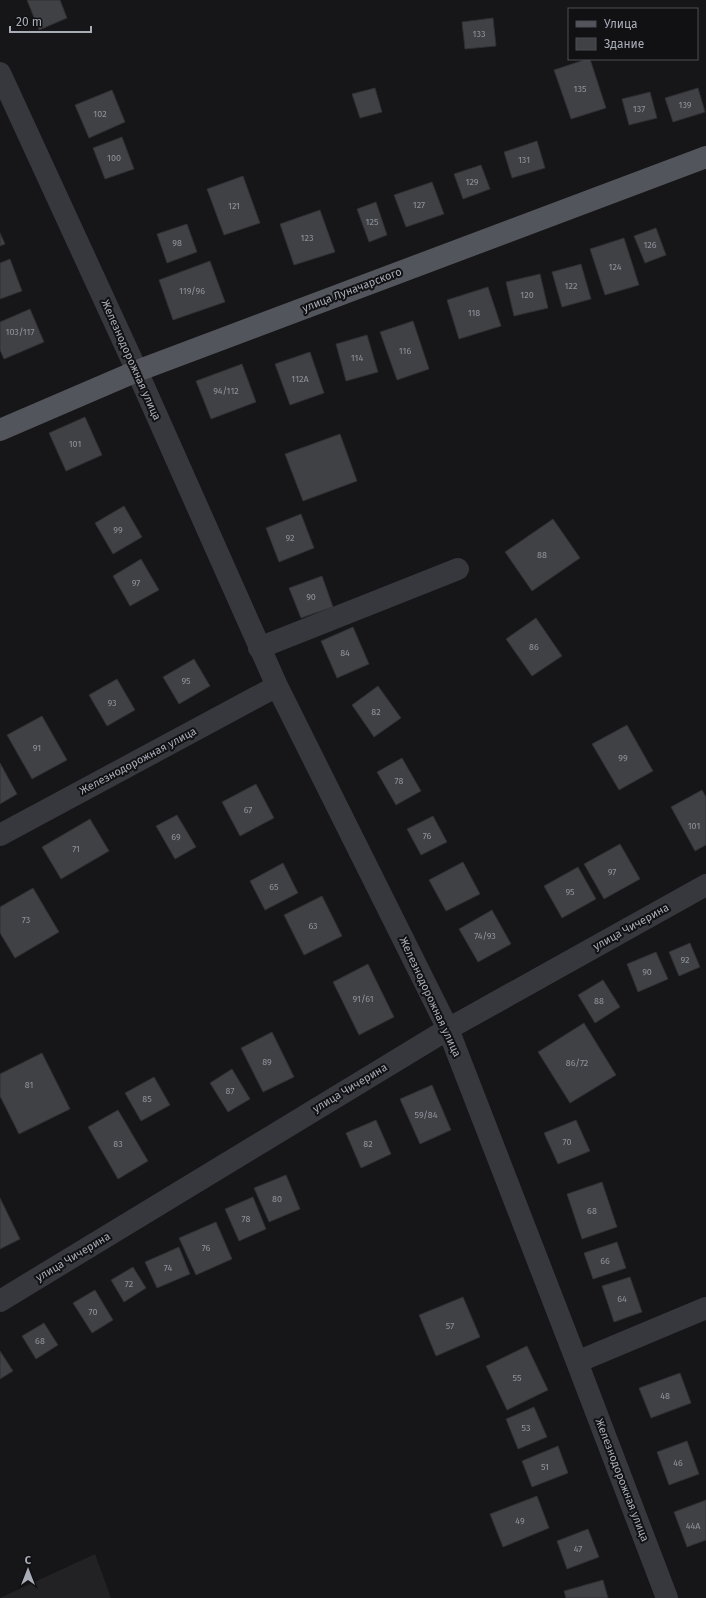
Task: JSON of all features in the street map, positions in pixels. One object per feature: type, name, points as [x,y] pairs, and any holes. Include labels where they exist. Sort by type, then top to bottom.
[{"type":"main road","name":"улица Луначарского","points":[[0,430],[137,371],[706,157]]},
{"type":"street","name":"Железнодорожная улица","points":[[0,73],[137,371],[259,648],[448,1029],[667,1598]]},
{"type":"street","points":[[259,648],[458,569]]},
{"type":"street","name":"Железнодорожная улица","points":[[0,835],[277,686]]},
{"type":"street","name":"улица Чичерина","points":[[0,1301],[448,1029],[706,885]]},
{"type":"street","points":[[577,1362],[706,1308]]},
{"type":"shaded area","points":[[95,1554],[111,1598],[0,1598]]},
{"type":"building","points":[[27,0],[60,0],[67,18],[39,30]]},
{"type":"building","points":[[493,18],[496,46],[465,49],[462,22]]},
{"type":"building","points":[[584,60],[590,60],[606,108],[571,119],[554,70]]},
{"type":"building","points":[[375,88],[382,112],[360,118],[352,94]]},
{"type":"building","points":[[698,88],[705,112],[673,122],[665,98]]},
{"type":"building","points":[[112,90],[125,122],[89,138],[75,105]]},
{"type":"building","points":[[650,92],[657,118],[629,125],[622,99]]},
{"type":"building","points":[[122,137],[134,169],[105,179],[93,148]]},
{"type":"building","points":[[537,141],[545,168],[512,178],[504,152]]},
{"type":"building","points":[[481,165],[490,189],[463,199],[454,174]]},
{"type":"building","points":[[243,176],[260,223],[224,235],[207,189]]},
{"type":"building","points":[[432,182],[444,214],[406,227],[394,195]]},
{"type":"building","points":[[376,202],[387,235],[369,242],[357,209]]},
{"type":"building","points":[[320,210],[335,252],[294,265],[280,224]]},
{"type":"building","points":[[187,224],[197,252],[167,263],[157,234]]},
{"type":"building","points":[[656,228],[666,255],[645,263],[634,236]]},
{"type":"building","points":[[0,233],[5,244],[0,246]]},
{"type":"building","points":[[624,238],[639,285],[605,295],[590,249]]},
{"type":"building","points":[[10,259],[22,291],[0,299],[0,263]]},
{"type":"building","points":[[210,261],[225,302],[173,320],[159,280]]},
{"type":"building","points":[[581,264],[591,299],[562,307],[552,272]]},
{"type":"building","points":[[540,274],[548,308],[514,316],[506,282]]},
{"type":"building","points":[[488,287],[501,326],[459,339],[447,300]]},
{"type":"building","points":[[30,309],[44,342],[4,359],[0,350],[0,322]]},
{"type":"building","points":[[413,321],[429,369],[397,380],[380,332]]},
{"type":"building","points":[[367,335],[378,372],[346,381],[336,344]]},
{"type":"building","points":[[310,352],[324,393],[290,405],[275,364]]},
{"type":"building","points":[[242,364],[256,402],[211,419],[196,381]]},
{"type":"building","points":[[85,417],[102,455],[66,471],[49,433]]},
{"type":"building","points":[[340,434],[357,481],[303,501],[285,454]]},
{"type":"building","points":[[124,506],[142,537],[113,554],[95,523]]},
{"type":"building","points":[[301,514],[314,548],[279,562],[266,528]]},
{"type":"building","points":[[553,519],[580,558],[532,591],[505,552]]},
{"type":"building","points":[[141,559],[159,590],[130,606],[113,576]]},
{"type":"building","points":[[322,576],[333,607],[301,618],[289,588]]},
{"type":"building","points":[[536,618],[562,656],[532,676],[506,639]]},
{"type":"building","points":[[353,627],[369,664],[337,678],[321,641]]},
{"type":"building","points":[[194,659],[210,686],[179,704],[163,677]]},
{"type":"building","points":[[117,679],[135,710],[107,726],[89,695]]},
{"type":"building","points":[[378,686],[401,718],[374,737],[352,705]]},
{"type":"building","points":[[42,716],[67,760],[32,779],[7,735]]},
{"type":"building","points":[[627,725],[653,771],[619,790],[592,744]]},
{"type":"building","points":[[402,758],[421,791],[396,805],[377,772]]},
{"type":"building","points":[[0,763],[17,794],[0,804]]},
{"type":"building","points":[[256,784],[274,818],[240,836],[222,802]]},
{"type":"building","points":[[702,790],[706,797],[706,845],[695,851],[671,807]]},
{"type":"building","points":[[177,815],[196,847],[175,859],[156,826]]},
{"type":"building","points":[[433,816],[447,842],[421,855],[407,829]]},
{"type":"building","points":[[90,819],[109,851],[61,879],[42,847]]},
{"type":"building","points":[[620,844],[640,879],[604,899],[584,864]]},
{"type":"building","points":[[463,862],[480,894],[446,911],[429,880]]},
{"type":"building","points":[[283,863],[298,893],[265,910],[250,881]]},
{"type":"building","points":[[578,867],[596,899],[562,918],[544,886]]},
{"type":"building","points":[[33,888],[59,932],[15,958],[0,933],[0,907]]},
{"type":"building","points":[[322,896],[342,936],[304,955],[284,915]]},
{"type":"building","points":[[492,910],[511,944],[478,962],[459,929]]},
{"type":"building","points":[[690,943],[700,967],[679,976],[669,952]]},
{"type":"building","points":[[656,952],[668,979],[638,992],[627,964]]},
{"type":"building","points":[[368,964],[394,1017],[359,1035],[333,982]]},
{"type":"building","points":[[603,980],[620,1007],[595,1023],[578,995]]},
{"type":"building","points":[[584,1023],[616,1075],[570,1103],[538,1052]]},
{"type":"building","points":[[272,1032],[294,1077],[263,1092],[241,1048]]},
{"type":"building","points":[[42,1053],[70,1109],[19,1134],[0,1096],[0,1074]]},
{"type":"building","points":[[232,1069],[250,1099],[228,1112],[210,1083]]},
{"type":"building","points":[[154,1077],[170,1105],[141,1121],[125,1093]]},
{"type":"building","points":[[432,1085],[451,1130],[420,1144],[400,1099]]},
{"type":"building","points":[[118,1110],[148,1161],[118,1179],[88,1127]]},
{"type":"building","points":[[376,1120],[391,1154],[361,1168],[346,1133]]},
{"type":"building","points":[[576,1120],[590,1151],[558,1164],[544,1133]]},
{"type":"building","points":[[286,1175],[300,1209],[269,1222],[254,1188]]},
{"type":"building","points":[[602,1182],[617,1227],[582,1239],[567,1194]]},
{"type":"building","points":[[253,1197],[266,1229],[239,1241],[225,1209]]},
{"type":"building","points":[[0,1198],[20,1239],[0,1249]]},
{"type":"building","points":[[216,1222],[232,1259],[196,1275],[179,1238]]},
{"type":"building","points":[[617,1242],[626,1268],[593,1279],[584,1253]]},
{"type":"building","points":[[179,1247],[190,1274],[157,1288],[145,1262]]},
{"type":"building","points":[[133,1267],[146,1288],[124,1302],[111,1280]]},
{"type":"building","points":[[630,1277],[642,1312],[614,1322],[602,1286]]},
{"type":"building","points":[[95,1290],[113,1320],[92,1333],[73,1303]]},
{"type":"building","points":[[463,1297],[480,1337],[436,1356],[419,1315]]},
{"type":"building","points":[[44,1323],[58,1345],[36,1359],[22,1336]]},
{"type":"building","points":[[527,1346],[548,1390],[507,1410],[486,1366]]},
{"type":"building","points":[[0,1351],[13,1371],[0,1379]]},
{"type":"building","points":[[680,1373],[691,1403],[651,1418],[639,1388]]},
{"type":"building","points":[[534,1407],[547,1437],[518,1449],[506,1419]]},
{"type":"building","points":[[687,1441],[699,1474],[669,1485],[657,1452]]},
{"type":"building","points":[[558,1446],[568,1473],[532,1487],[522,1461]]},
{"type":"building","points":[[537,1496],[549,1528],[503,1547],[490,1514]]},
{"type":"building","points":[[706,1500],[706,1540],[687,1547],[674,1512]]},
{"type":"building","points":[[588,1529],[599,1557],[567,1569],[557,1541]]},
{"type":"building","points":[[603,1580],[608,1598],[566,1598],[564,1591]]}]
